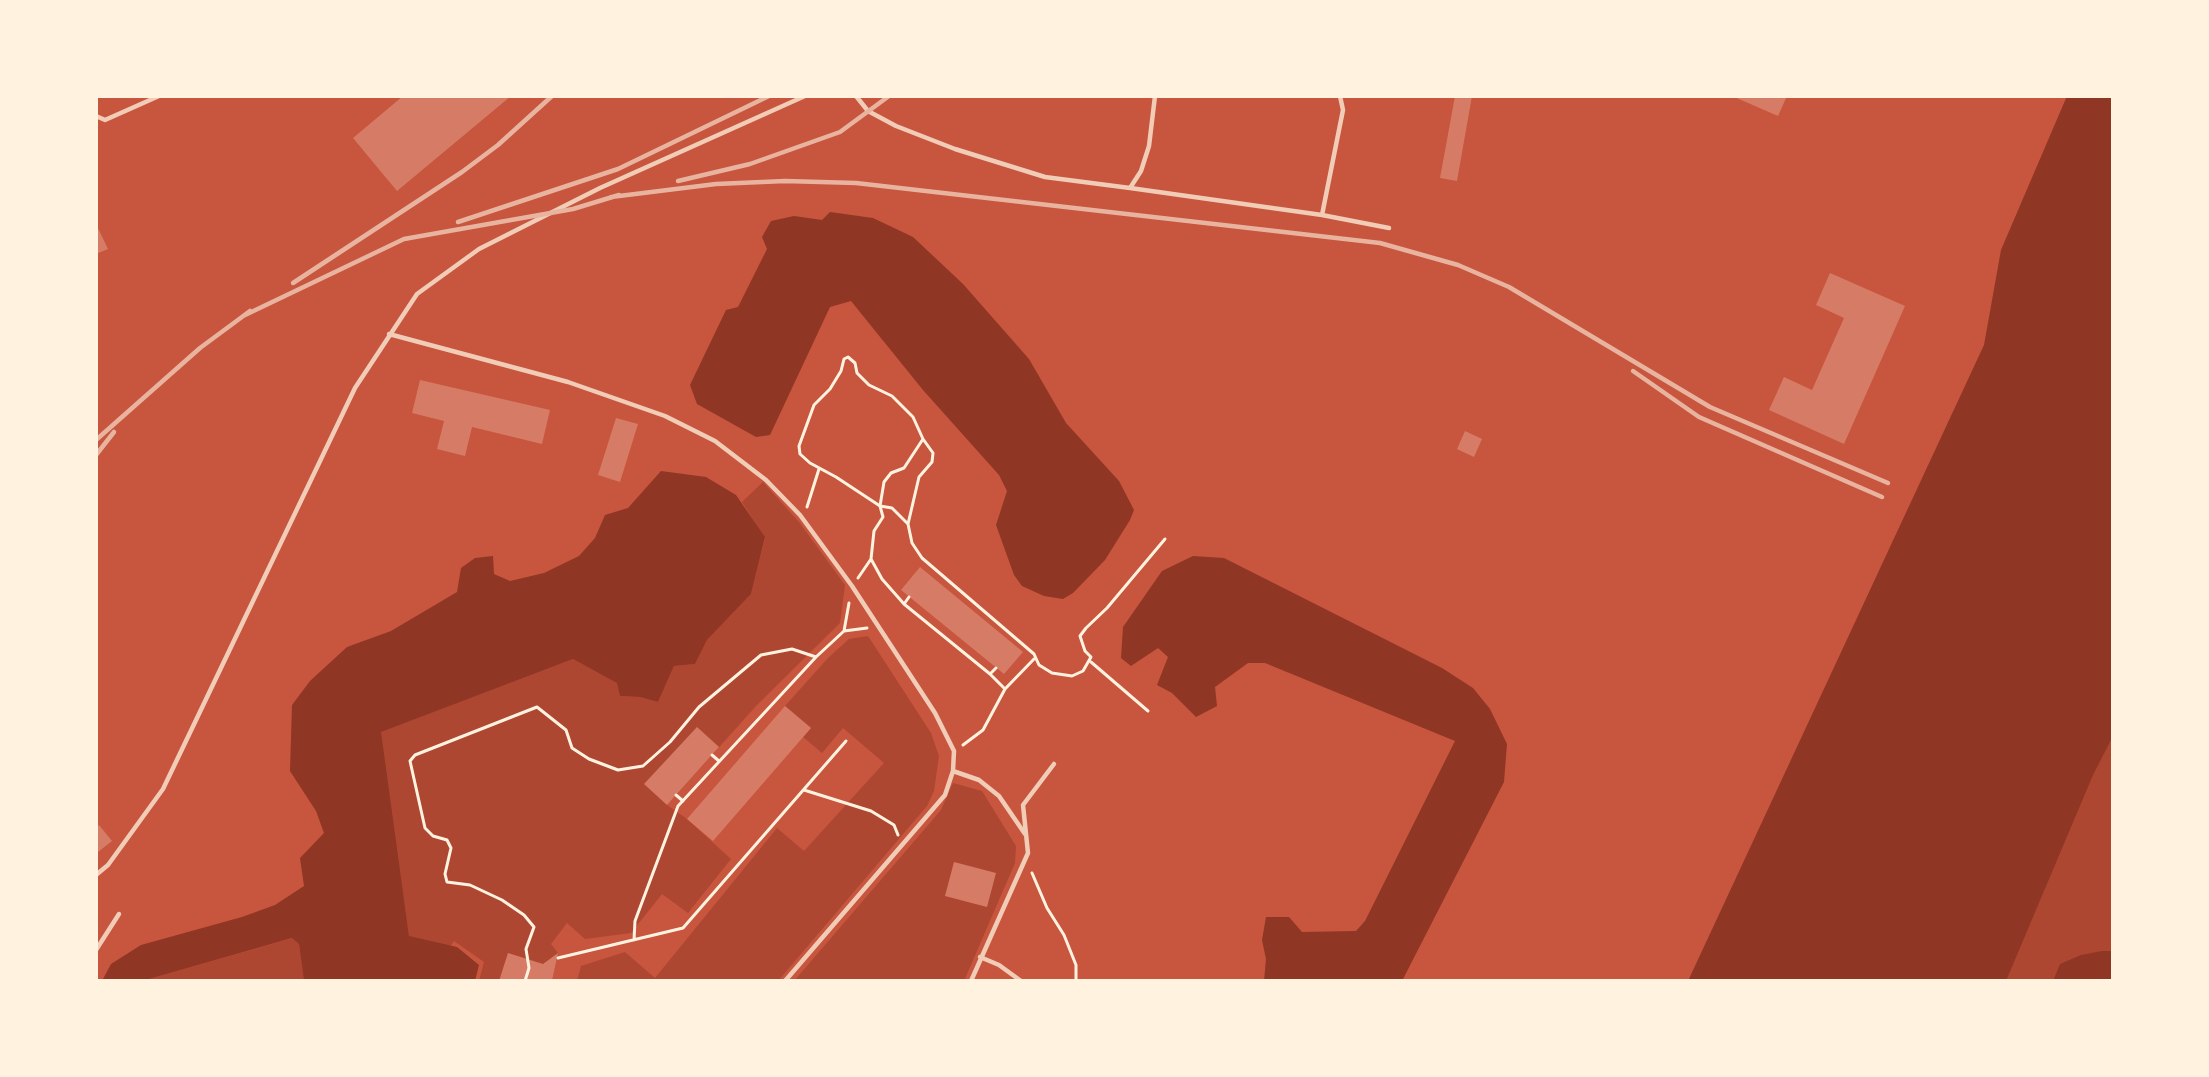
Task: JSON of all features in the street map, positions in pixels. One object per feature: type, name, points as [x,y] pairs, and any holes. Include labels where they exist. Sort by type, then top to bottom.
[{"type":"lane","points":[[96,116],[105,120],[159,96]]},
{"type":"lane","points":[[96,875],[108,865],[163,789],[355,388],[417,294],[479,249],[600,188],[805,96]]},
{"type":"lane","points":[[856,96],[868,111],[896,126],[955,149],[1045,177],[1322,215],[1389,228]]},
{"type":"lane","points":[[1130,189],[1141,171],[1149,146],[1155,96]]},
{"type":"lane","points":[[1322,215],[1343,110],[1340,96]]},
{"type":"lane","points":[[389,334],[568,382],[665,416],[715,441],[766,480],[800,515],[852,586],[935,713],[954,751],[953,771],[945,795],[785,981]]},
{"type":"lane","points":[[971,981],[1028,853],[1023,805],[1054,764]]},
{"type":"lane","points":[[953,771],[979,780],[999,796],[1026,835]]},
{"type":"lane","points":[[96,950],[119,914]]},
{"type":"lane","points":[[980,957],[999,965],[1021,981]]},
{"type":"path","points":[[908,524],[892,508],[880,506],[819,469],[800,454],[799,446],[814,405],[830,389],[841,371],[844,359],[848,357],[855,363],[857,373],[869,385],[892,396],[913,417],[923,439],[933,453],[932,462],[920,477],[908,524],[912,543],[922,558],[1034,654],[1034,659],[1052,673],[1072,676],[1083,671],[1091,657],[1085,651],[1080,636],[1107,608],[1165,538]]},
{"type":"path","points":[[844,631],[852,586],[870,559],[874,531],[883,517],[880,506],[884,482],[891,474],[904,468],[923,439]]},
{"type":"path","points":[[800,515],[806,509],[819,469]]},
{"type":"path","points":[[870,559],[882,579],[904,604],[990,674],[1005,689]]},
{"type":"path","points":[[904,604],[909,597]]},
{"type":"path","points":[[634,940],[635,921],[652,881],[671,822],[683,801],[816,657],[844,631],[877,627]]},
{"type":"path","points":[[525,981],[529,968],[526,949],[534,927],[524,915],[502,900],[470,885],[447,882],[445,874],[451,848],[447,840],[434,836],[424,828],[410,761],[415,755],[537,707],[566,730],[572,748],[589,759],[618,770],[643,766],[670,742],[699,707],[762,655],[792,649],[816,657]]},
{"type":"path","points":[[954,751],[983,730],[1005,689],[1034,659]]},
{"type":"path","points":[[1090,662],[1148,711]]},
{"type":"path","points":[[990,674],[996,668]]},
{"type":"path","points":[[558,958],[683,928],[846,741]]},
{"type":"path","points":[[712,755],[719,761]]},
{"type":"path","points":[[803,790],[871,812],[894,825],[902,845]]},
{"type":"path","points":[[676,795],[683,801]]},
{"type":"path","points":[[1028,853],[1031,872],[1076,965],[1076,981]]},
{"type":"shaded area","points":[[2067,96],[2113,96],[2113,736],[2093,775],[2006,981],[1688,981],[1984,345],[2001,250]]},
{"type":"shaded area","points":[[830,212],[873,218],[913,237],[963,284],[1029,359],[1066,423],[1119,481],[1134,510],[1130,520],[1105,560],[1073,593],[1063,599],[1044,596],[1022,586],[1014,575],[996,525],[1007,491],[999,475],[923,390],[851,301],[830,307],[770,435],[756,437],[697,404],[690,385],[726,310],[738,307],[767,249],[762,237],[771,221],[794,216],[822,220]]},
{"type":"shaded area","points":[[661,471],[706,477],[736,495],[765,537],[751,594],[707,640],[695,664],[674,666],[658,702],[640,697],[620,696],[617,683],[573,659],[381,732],[409,936],[457,947],[479,965],[475,981],[304,981],[299,944],[292,938],[142,981],[102,981],[111,964],[141,945],[242,917],[275,905],[304,886],[300,858],[324,833],[316,811],[290,771],[292,705],[310,681],[347,647],[391,631],[457,592],[461,568],[475,558],[493,556],[494,574],[510,581],[544,573],[579,556],[595,538],[605,515],[628,508]]},
{"type":"shaded area","points":[[763,482],[799,522],[845,585],[840,623],[757,705],[667,805],[687,819],[731,859],[688,913],[662,894],[631,933],[585,939],[567,923],[551,944],[558,953],[552,981],[479,981],[484,962],[454,941],[449,948],[409,936],[380,732],[573,659],[618,683],[620,696],[640,697],[658,702],[674,666],[695,664],[707,640],[751,594],[765,538],[742,502]]},
{"type":"shaded area","points":[[1193,556],[1224,558],[1442,668],[1473,688],[1490,709],[1507,744],[1504,782],[1402,981],[1264,981],[1266,959],[1262,940],[1266,917],[1289,917],[1302,932],[1356,931],[1365,921],[1455,741],[1265,663],[1248,663],[1215,687],[1217,706],[1196,717],[1172,693],[1157,685],[1168,657],[1158,648],[1131,666],[1121,658],[1123,627],[1162,571]]},
{"type":"shaded area","points":[[868,636],[931,733],[939,756],[934,791],[927,806],[778,981],[577,981],[581,966],[625,952],[655,978],[777,828],[804,851],[884,763],[843,728],[822,753],[803,737],[811,728],[785,706],[828,658],[849,639]]},
{"type":"shaded area","points":[[2113,700],[2113,981],[1992,981]]},
{"type":"shaded area","points":[[953,783],[982,791],[1016,846],[1015,863],[964,981],[794,981],[941,810]]},
{"type":"shaded area","points":[[293,938],[299,944],[304,981],[142,981]]},
{"type":"shaded area","points":[[2113,951],[2113,981],[2053,981],[2060,964],[2081,955]]},
{"type":"building","points":[[403,96],[511,96],[397,191],[353,138]]},
{"type":"building","points":[[1455,96],[1472,96],[1457,181],[1440,178]]},
{"type":"building","points":[[1732,96],[1787,96],[1778,116]]},
{"type":"building","points":[[96,224],[108,249],[96,254]]},
{"type":"building","points":[[1830,273],[1905,306],[1844,444],[1769,410],[1784,377],[1812,390],[1844,318],[1816,305]]},
{"type":"building","points":[[420,380],[550,410],[542,444],[472,427],[465,456],[437,449],[444,421],[412,413]]},
{"type":"building","points":[[616,418],[638,424],[620,482],[598,475]]},
{"type":"building","points":[[1465,431],[1482,439],[1474,457],[1457,449]]},
{"type":"building","points":[[920,567],[1023,652],[1004,674],[901,590]]},
{"type":"building","points":[[785,706],[811,728],[713,841],[687,819]]},
{"type":"building","points":[[697,727],[719,747],[667,805],[644,784]]},
{"type":"building","points":[[99,825],[112,841],[98,852],[96,827]]},
{"type":"building","points":[[954,862],[996,873],[987,907],[945,896]]},
{"type":"building","points":[[508,953],[543,964],[558,953],[552,981],[499,981]]},
{"type":"railway","points":[[293,283],[462,172],[498,145],[552,96]]},
{"type":"railway","points":[[458,222],[618,169],[769,96]]},
{"type":"railway","points":[[678,181],[750,164],[840,132],[889,96]]},
{"type":"railway","points":[[611,197],[716,184],[785,181],[856,183],[1380,243],[1458,265],[1509,287],[1710,407],[1888,483]]},
{"type":"railway","points":[[243,316],[404,239],[573,209],[619,195]]},
{"type":"railway","points":[[96,440],[200,348],[250,311]]},
{"type":"railway","points":[[1633,371],[1699,417],[1882,497]]},
{"type":"railway","points":[[96,455],[114,432]]}]
